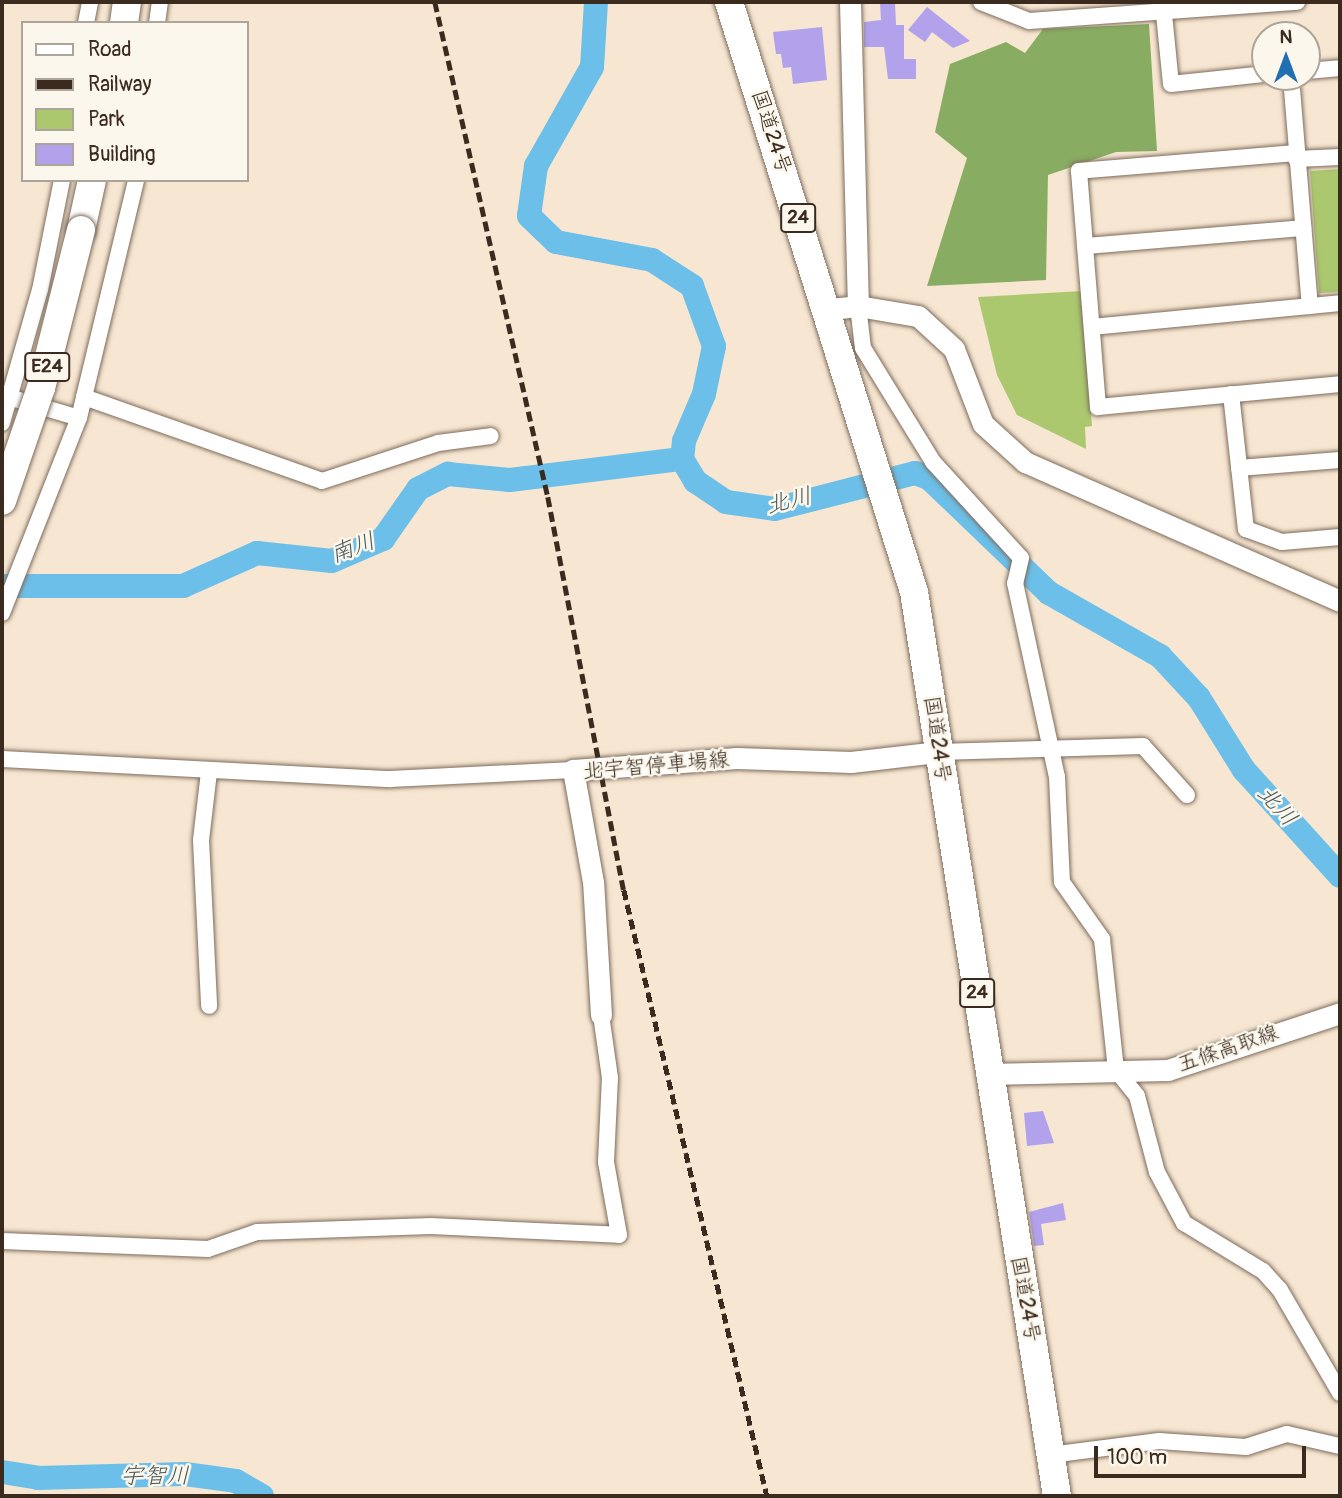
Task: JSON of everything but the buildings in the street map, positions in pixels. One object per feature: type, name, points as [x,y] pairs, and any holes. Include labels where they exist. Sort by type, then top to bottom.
[{"type":"highway","points":[[110,21],[113,2]]},
{"type":"highway","points":[[124,21],[127,2]]},
{"type":"highway","name":"国道24号","points":[[729,2],[914,592],[987,1073],[1056,1496]]},
{"type":"highway","name":"E24","points":[[2,501],[41,388],[81,230],[90,182]]},
{"type":"main road","points":[[850,2],[858,306]]},
{"type":"main road","points":[[824,310],[858,306],[918,316],[937,328],[954,349],[983,424],[1024,462],[1340,601]]},
{"type":"main road","name":"北宇智停車場線","points":[[601,1015],[593,882],[573,770],[737,758],[851,762],[938,752]]},
{"type":"main road","name":"五條高取線","points":[[987,1073],[1177,1068],[1340,1013]]},
{"type":"street","points":[[86,21],[90,2]]},
{"type":"street","points":[[157,21],[160,2]]},
{"type":"street","points":[[981,2],[1029,21],[1163,7],[1297,2]]},
{"type":"street","points":[[1163,7],[1171,84],[1251,75]]},
{"type":"street","points":[[1321,70],[1340,68]]},
{"type":"street","points":[[1292,91],[1310,306]]},
{"type":"street","points":[[1340,157],[1296,156],[1079,171],[1098,407],[1340,384]]},
{"type":"street","points":[[2,423],[61,182]]},
{"type":"street","points":[[3,610],[29,551],[79,418],[135,182]]},
{"type":"street","points":[[1085,246],[1303,228]]},
{"type":"street","points":[[1092,327],[1340,303]]},
{"type":"street","points":[[858,306],[863,348],[933,462],[1021,558],[1015,583],[1048,748],[1057,777],[1062,882],[1102,939],[1115,1070],[1138,1096],[1157,1172],[1184,1223],[1262,1271],[1306,1325],[1340,1393]]},
{"type":"street","points":[[1231,394],[1246,529],[1282,542],[1340,537]]},
{"type":"street","points":[[7,397],[79,418]]},
{"type":"street","points":[[84,397],[322,481],[438,443],[492,436]]},
{"type":"street","points":[[1239,468],[1340,460]]},
{"type":"street","points":[[938,752],[1143,746],[1187,795]]},
{"type":"street","points":[[2,759],[209,772],[390,779],[573,770]]},
{"type":"street","points":[[209,772],[201,840],[209,1006]]},
{"type":"street","points":[[2,1241],[208,1249],[257,1232],[431,1226],[619,1235],[606,1163],[610,1078],[601,1015]]},
{"type":"street","points":[[1050,1455],[1158,1441],[1246,1447],[1287,1434],[1340,1446]]},
{"type":"green space","points":[[1149,24],[1157,151],[1116,152],[1048,175],[1046,280],[927,286],[967,158],[935,132],[950,64],[1006,42],[1025,53],[1043,29]]},
{"type":"green space","points":[[1340,169],[1340,292],[1319,293],[1310,171]]},
{"type":"green space","points":[[1082,291],[1092,426],[1085,427],[1086,449],[1017,415],[997,375],[978,297]]},
{"type":"waterway","name":"北川","points":[[596,2],[592,67],[536,166],[529,216],[556,242],[652,260],[692,286],[714,346],[704,394],[684,441],[682,459],[695,481],[726,502],[775,509],[915,473],[929,478],[1049,593],[1160,656],[1199,698],[1244,770],[1340,876]]},
{"type":"waterway","name":"南川","points":[[2,586],[183,586],[257,553],[332,561],[383,539],[418,489],[448,474],[510,480],[682,459]]},
{"type":"waterway","name":"宇智川","points":[[2,1472],[38,1478],[185,1474],[236,1481],[262,1496]]},
{"type":"railway","points":[[435,2],[548,497],[624,890],[767,1496]]}]
